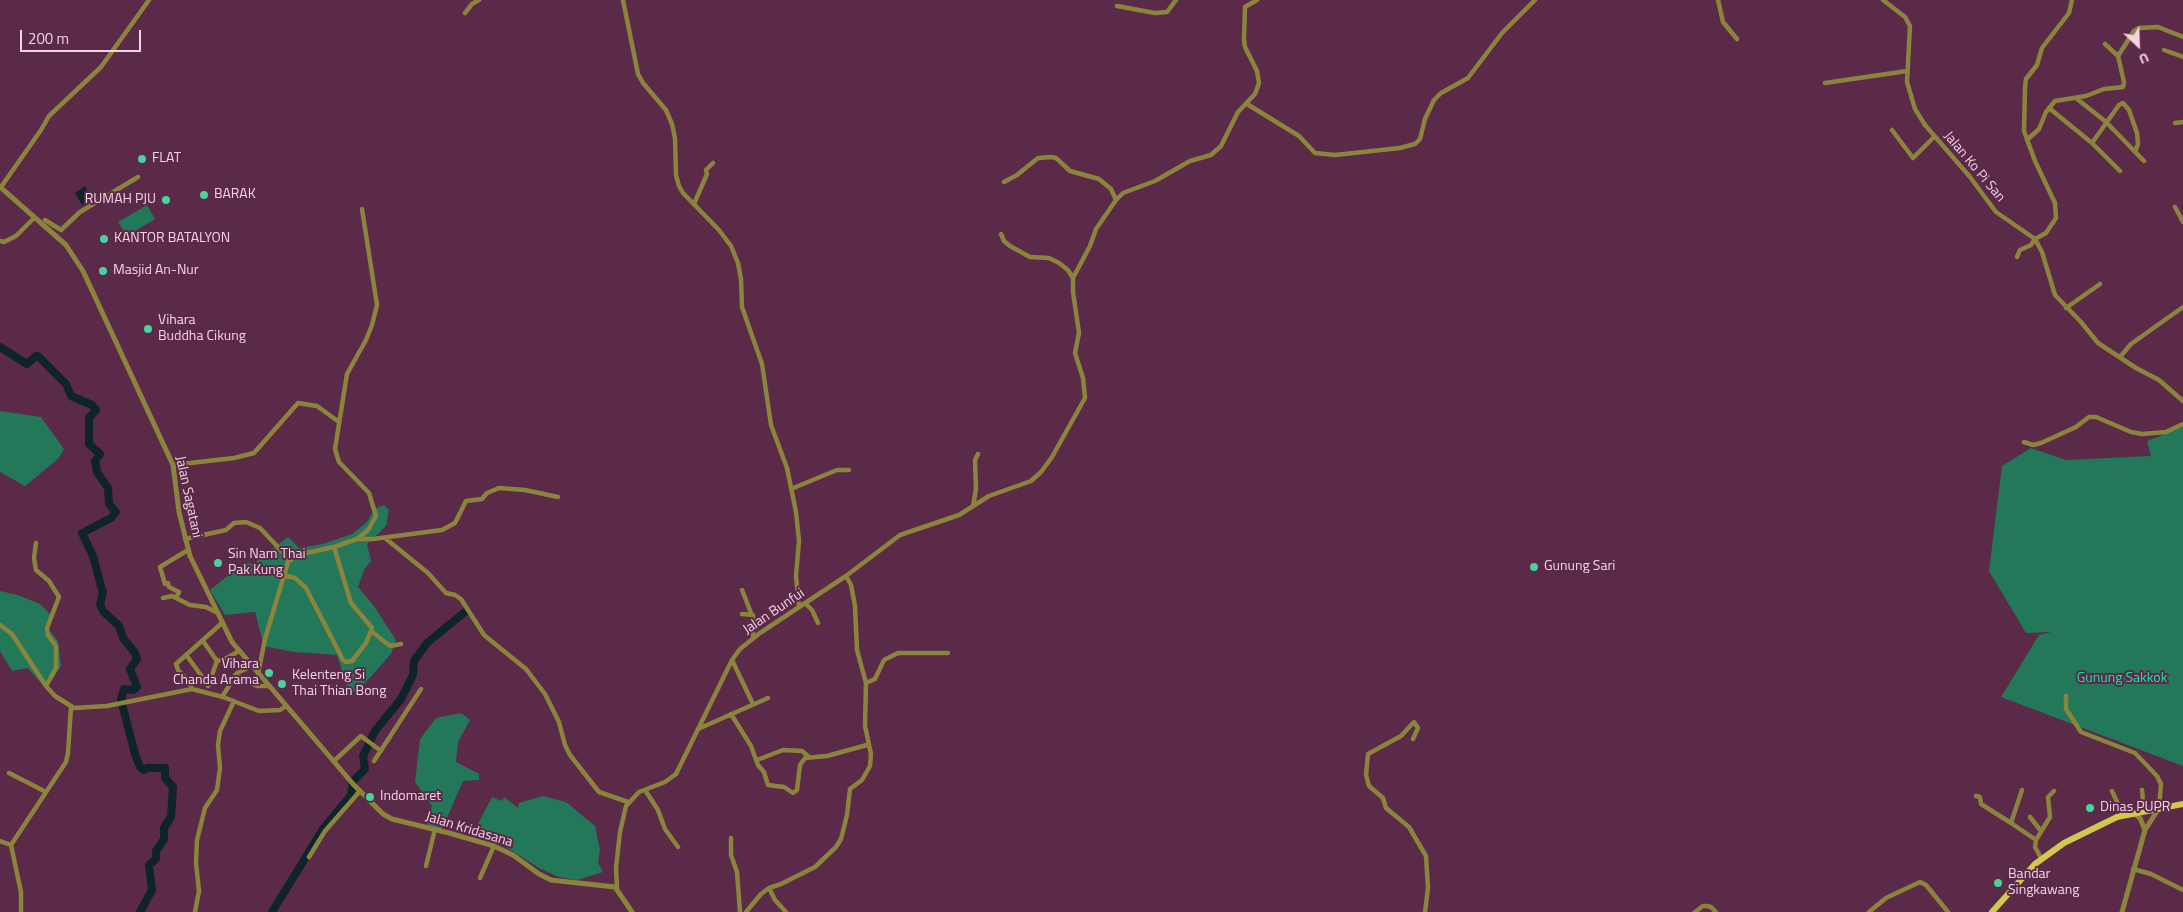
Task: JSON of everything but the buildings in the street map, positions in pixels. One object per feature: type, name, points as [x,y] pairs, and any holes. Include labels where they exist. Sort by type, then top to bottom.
[{"type":"main road","points":[[1995,911],[2041,858],[2078,835],[2133,812],[2183,804]]},
{"type":"street","points":[[0,187],[49,116],[101,67],[149,0]]},
{"type":"street","points":[[465,13],[472,4],[480,0]]},
{"type":"street","points":[[623,0],[638,74],[643,84],[666,110],[672,124],[675,138],[676,175],[679,186],[719,230],[731,246],[738,263],[741,279],[742,308],[762,364],[771,425],[791,489],[799,536],[796,562],[799,607]]},
{"type":"street","points":[[1117,6],[1155,13],[1166,12],[1176,0]]},
{"type":"street","points":[[1073,278],[1090,246],[1096,229],[1116,200],[1123,193],[1155,181],[1174,168],[1211,155],[1217,151],[1238,112],[1255,94],[1259,77],[1253,60],[1245,47],[1244,39],[1246,7],[1257,0]]},
{"type":"street","points":[[1247,104],[1300,136],[1315,152],[1335,155],[1400,148],[1415,144],[1420,139],[1425,119],[1434,100],[1441,92],[1468,78],[1502,33],[1535,0]]},
{"type":"street","points":[[1718,0],[1723,22],[1738,39]]},
{"type":"street","name":"Jalan Ko Pi San","points":[[1883,0],[1905,17],[1910,26],[1907,71],[1909,93],[1915,109],[1934,137],[1977,185],[1996,212],[2035,239]]},
{"type":"street","points":[[2017,257],[2020,250],[2031,245],[2035,239],[2043,236],[2055,221],[2056,203],[2035,161],[2023,125],[2026,79],[2036,65],[2044,44],[2069,12],[2072,0]]},
{"type":"street","points":[[2118,56],[2134,31],[2139,28],[2158,27],[2183,37]]},
{"type":"street","points":[[2027,140],[2040,128],[2049,108],[2056,100],[2076,98],[2104,89],[2122,87],[2124,82],[2118,56],[2105,44]]},
{"type":"street","points":[[2164,50],[2183,57]]},
{"type":"street","points":[[1825,84],[1907,71]]},
{"type":"street","points":[[2076,98],[2106,122],[2144,161]]},
{"type":"street","points":[[2092,143],[2119,105],[2125,104],[2137,133],[2138,144],[2135,152]]},
{"type":"street","points":[[2049,108],[2092,143],[2120,172]]},
{"type":"street","points":[[2174,122],[2183,122]]},
{"type":"street","points":[[1892,130],[1912,158],[1934,137]]},
{"type":"street","points":[[1004,182],[1017,175],[1038,158],[1050,156],[1056,158],[1070,171],[1099,179],[1111,189],[1116,200]]},
{"type":"street","points":[[694,204],[707,174],[706,170],[713,164]]},
{"type":"street","points":[[45,220],[61,230],[80,212],[138,177]]},
{"type":"street","name":"Jalan Sagatani","points":[[0,187],[66,245],[77,261],[173,465],[188,550],[222,623],[239,651],[352,783]]},
{"type":"street","points":[[2176,207],[2183,222]]},
{"type":"street","points":[[357,540],[368,530],[376,515],[368,493],[346,471],[336,456],[335,447],[347,374],[366,340],[377,305],[362,209]]},
{"type":"street","points":[[0,241],[4,242],[16,236],[34,218]]},
{"type":"street","points":[[1001,234],[1010,246],[1030,257],[1049,258],[1059,263],[1068,270],[1073,278]]},
{"type":"street","points":[[2035,239],[2042,252],[2055,295],[2098,343],[2159,380],[2183,400]]},
{"type":"street","name":"Jalan Bunfui","points":[[628,802],[636,794],[669,780],[676,774],[732,660],[740,649],[753,638],[846,576],[900,535],[946,520],[1002,490],[1028,483],[1041,472],[1058,447],[1085,398],[1083,378],[1075,353],[1080,333],[1073,292],[1073,278]]},
{"type":"street","points":[[2066,308],[2100,284]]},
{"type":"street","points":[[2120,357],[2131,344],[2183,307]]},
{"type":"street","points":[[173,465],[234,458],[254,453],[299,402],[317,406],[339,422]]},
{"type":"street","points":[[2024,442],[2033,445],[2041,444],[2076,427],[2089,417],[2096,417],[2131,432],[2142,434],[2166,432],[2183,424]]},
{"type":"street","points":[[973,506],[976,489],[975,460],[978,454]]},
{"type":"street","points":[[791,489],[837,470],[849,470]]},
{"type":"street","points":[[258,674],[265,639],[279,595],[283,575],[290,560],[297,556],[334,548],[357,540],[385,538],[447,528],[456,521],[466,501],[482,499],[487,493],[498,488],[525,490],[558,497]]},
{"type":"street","points":[[185,539],[226,530],[235,522],[246,522],[260,528],[290,560]]},
{"type":"street","points":[[385,538],[428,573],[446,593],[461,599],[484,634],[526,669],[543,690],[559,722],[565,745],[570,755],[599,792],[628,802],[623,814],[616,868],[617,889],[632,912]]},
{"type":"street","points":[[36,543],[34,558],[36,570],[50,582],[59,598],[47,628],[48,636],[56,646],[56,666],[46,686]]},
{"type":"street","points":[[283,575],[295,578],[306,588],[344,661],[350,662],[366,643],[371,631],[369,622],[357,612],[351,603],[334,548]]},
{"type":"street","points":[[176,598],[179,592],[169,587],[168,583],[165,584],[160,567],[188,550]]},
{"type":"street","points":[[746,912],[761,894],[769,888],[781,884],[815,866],[836,848],[847,815],[850,789],[862,780],[870,766],[871,754],[867,744],[866,683],[857,650],[855,606],[851,585],[846,576]]},
{"type":"street","points":[[742,590],[754,618],[753,638]]},
{"type":"street","points":[[163,598],[167,596],[176,598],[190,605],[206,607],[218,612]]},
{"type":"street","points":[[805,603],[812,610],[818,623]]},
{"type":"street","points":[[742,614],[751,614]]},
{"type":"street","points":[[192,689],[188,680],[176,668],[178,662],[222,623]]},
{"type":"street","points":[[0,625],[12,634],[46,686],[55,696],[71,707],[107,706],[192,689],[222,697],[259,711],[280,710],[286,706]]},
{"type":"street","points":[[371,631],[390,646],[401,644]]},
{"type":"street","points":[[203,641],[217,661]]},
{"type":"street","points":[[217,661],[239,651]]},
{"type":"street","points":[[866,683],[875,679],[884,660],[898,653],[948,653]]},
{"type":"street","points":[[187,656],[208,685]]},
{"type":"street","points":[[732,660],[753,704]]},
{"type":"street","points":[[206,692],[217,661]]},
{"type":"street","points":[[222,697],[235,675],[252,666]]},
{"type":"street","points":[[235,675],[257,686],[268,686]]},
{"type":"street","points":[[374,761],[421,689]]},
{"type":"street","points":[[2066,696],[2066,709],[2081,732],[2135,753],[2157,776],[2161,784],[2159,808],[2145,830],[2122,912]]},
{"type":"street","points":[[698,729],[768,698]]},
{"type":"street","points":[[195,912],[199,891],[196,863],[197,840],[205,808],[217,790],[220,768],[218,745],[220,731],[234,701]]},
{"type":"street","points":[[21,912],[21,892],[10,845],[67,758],[71,707]]},
{"type":"street","points":[[731,714],[751,746],[764,772],[768,785],[784,787],[794,794],[797,790],[800,766],[808,756],[827,756],[867,744]]},
{"type":"street","points":[[1413,739],[1418,728],[1414,722],[1401,736],[1368,754],[1365,764],[1369,786],[1383,798],[1386,808],[1409,827],[1426,856],[1428,888],[1425,912]]},
{"type":"street","points":[[334,761],[361,736],[381,751]]},
{"type":"street","points":[[757,760],[783,750],[802,751],[808,756]]},
{"type":"street","points":[[9,773],[46,792]]},
{"type":"street","name":"Jalan Kridasana","points":[[352,783],[383,814],[392,819],[436,829],[494,846],[513,855],[539,874],[552,880],[607,885],[617,889]]},
{"type":"street","points":[[645,790],[658,810],[665,829],[678,847]]},
{"type":"street","points":[[2011,823],[2022,790]]},
{"type":"street","points":[[2142,790],[2144,810]]},
{"type":"street","points":[[309,857],[325,831],[360,791]]},
{"type":"street","points":[[2041,858],[2035,850],[2036,840],[2050,818],[2048,796],[2054,791]]},
{"type":"street","points":[[2112,791],[2123,815]]},
{"type":"street","points":[[1976,796],[1980,797],[1981,804],[2033,836],[2036,840]]},
{"type":"street","points":[[2133,812],[2140,818],[2145,830]]},
{"type":"street","points":[[2030,817],[2041,831]]},
{"type":"street","points":[[426,866],[436,829]]},
{"type":"street","points":[[731,838],[731,855],[737,872],[740,912]]},
{"type":"street","points":[[0,841],[10,845]]},
{"type":"street","points":[[480,878],[494,846]]},
{"type":"street","points":[[2133,869],[2151,874],[2183,890]]},
{"type":"street","points":[[1869,912],[1886,898],[1920,882],[1926,885],[1948,912]]},
{"type":"street","points":[[769,888],[775,900],[786,912]]},
{"type":"street","points":[[1695,912],[1698,908],[1712,906],[1716,912]]},
{"type":"green space","points":[[147,205],[155,219],[127,236],[118,222]]},
{"type":"green space","points":[[0,411],[41,417],[64,449],[58,459],[25,486],[0,472]]},
{"type":"green space","name":"Gunung Sakkok","points":[[2183,427],[2183,766],[2001,697],[2039,635],[2051,632],[2026,633],[1989,571],[2002,466],[2031,448],[2066,460],[2151,456],[2147,441]]},
{"type":"green space","points":[[384,505],[389,510],[386,526],[367,544],[371,561],[364,570],[358,587],[374,606],[396,640],[391,654],[357,692],[349,692],[337,655],[294,652],[264,646],[255,612],[225,615],[210,590],[245,562],[253,564],[288,537],[299,548],[323,544],[352,534],[367,522],[374,509]]},
{"type":"green space","points":[[0,591],[18,595],[40,604],[51,615],[49,630],[58,641],[61,666],[46,689],[28,668],[12,671],[0,651]]},
{"type":"green space","points":[[461,713],[470,720],[458,742],[456,762],[479,774],[479,780],[463,781],[442,829],[427,826],[432,806],[415,782],[420,739],[436,718]]},
{"type":"green space","points":[[543,796],[566,802],[595,826],[600,850],[598,863],[603,872],[577,880],[559,877],[539,868],[476,828],[492,797],[502,801],[504,797],[518,808],[519,803]]},
{"type":"water","points":[[85,186],[92,200],[82,205],[75,193]]},
{"type":"waterway","points":[[0,347],[27,364],[38,356],[66,384],[71,396],[92,405],[96,410],[89,418],[89,444],[100,454],[95,461],[97,472],[108,488],[109,504],[116,512],[111,518],[82,533],[93,556],[103,592],[100,604],[103,611],[119,626],[123,638],[135,653],[137,659],[130,669],[137,687],[133,690],[124,689],[121,700],[135,754],[140,767],[144,770],[147,768],[165,768],[165,778],[173,787],[171,817],[164,828],[164,839],[156,851],[156,859],[149,865],[152,890],[140,912]]},
{"type":"waterway","points":[[272,912],[323,829],[351,795],[353,781],[365,769],[363,756],[375,731],[401,699],[413,675],[414,661],[427,643],[466,611]]},
{"type":"place","name":"FLAT","points":[[142,159]]},
{"type":"place","name":"BARAK","points":[[204,195]]},
{"type":"place","name":"RUMAH PJU","points":[[166,200]]},
{"type":"place","name":"KANTOR BATALYON","points":[[104,239]]},
{"type":"place","name":"Masjid An-Nur","points":[[103,271]]},
{"type":"place","name":"Vihara Buddha Cikung","points":[[148,329]]},
{"type":"place","name":"Sin Nam Thai Pak Kung","points":[[218,563]]},
{"type":"place","name":"Gunung Sari","points":[[1534,567]]},
{"type":"place","name":"Vihara Chanda Arama","points":[[269,673]]},
{"type":"place","name":"Kelenteng Si Thai Thian Bong","points":[[282,684]]},
{"type":"place","name":"Indomaret","points":[[370,797]]},
{"type":"place","name":"Dinas PUPR","points":[[2090,808]]},
{"type":"place","name":"Bandar Singkawang","points":[[1998,883]]}]
